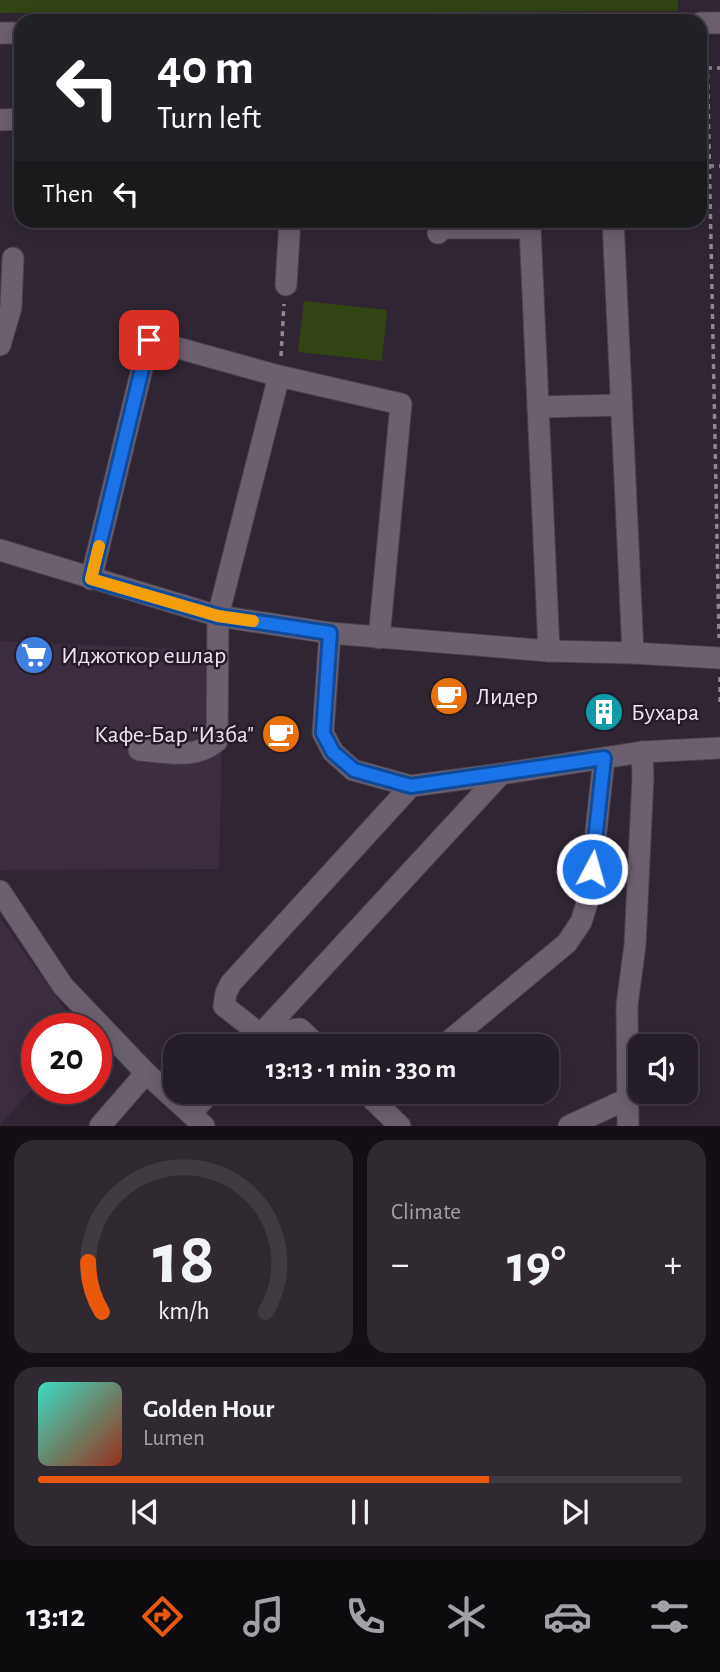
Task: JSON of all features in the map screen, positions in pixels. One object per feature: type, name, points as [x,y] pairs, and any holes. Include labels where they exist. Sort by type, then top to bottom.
[{"type":"lane","points":[[286,285],[289,228]]},
{"type":"lane","points":[[438,233],[443,228]]},
{"type":"lane","points":[[530,228],[548,651]]},
{"type":"lane","points":[[612,228],[632,653]]},
{"type":"lane","points":[[0,345],[12,307],[13,258]]},
{"type":"lane","points":[[91,579],[149,340],[279,376],[401,404],[379,638]]},
{"type":"lane","points":[[139,750],[188,754],[208,749],[217,741],[218,616],[279,376]]},
{"type":"lane","points":[[538,407],[621,405]]},
{"type":"lane","points":[[0,550],[218,616],[330,633],[548,651],[720,659]]},
{"type":"lane","points":[[330,633],[323,733],[333,752],[354,770],[411,786],[642,752],[720,748]]},
{"type":"lane","points":[[628,1126],[627,1005],[635,945],[642,752]]},
{"type":"lane","points":[[457,1034],[567,943],[581,922],[589,897],[604,758]]},
{"type":"lane","points":[[261,1034],[500,774]]},
{"type":"lane","points":[[250,1034],[224,1006],[231,983],[411,786]]},
{"type":"lane","points":[[0,891],[63,986],[146,1073],[198,1120]]},
{"type":"lane","points":[[280,1034],[300,1029],[305,1034]]},
{"type":"lane","points":[[100,1126],[146,1073]]},
{"type":"lane","points":[[569,1126],[626,1099]]},
{"type":"lane","points":[[377,1104],[400,1126]]},
{"type":"path","points":[[709,23],[707,68],[720,704]]},
{"type":"path","points":[[707,68],[720,68]]},
{"type":"path","points":[[709,166],[720,166]]},
{"type":"path","points":[[279,376],[286,285]]},
{"type":"shaded area","points":[[0,641],[224,651],[219,869],[0,870]]},
{"type":"shaded area","points":[[0,918],[68,1013],[21,1013],[21,1102],[0,1125]]},
{"type":"green space","points":[[0,0],[678,0],[678,11],[0,13]]},
{"type":"green space","points":[[304,301],[387,310],[382,361],[298,352]]},
{"type":"slow traffic","points":[[99,546],[91,579],[218,616],[253,621]]},
{"type":"place","name":"Иджоткор ешлар","points":[[34,655]]},
{"type":"place","name":"Лидер","points":[[449,696]]},
{"type":"place","name":"Бухара","points":[[604,712]]},
{"type":"place","name":"Кафе-Бар \"Изба\"","points":[[281,734]]},
{"type":"route","points":[[149,340],[91,579],[218,616],[330,633],[323,733],[333,752],[354,770],[411,786],[604,758],[592,869]]}]
